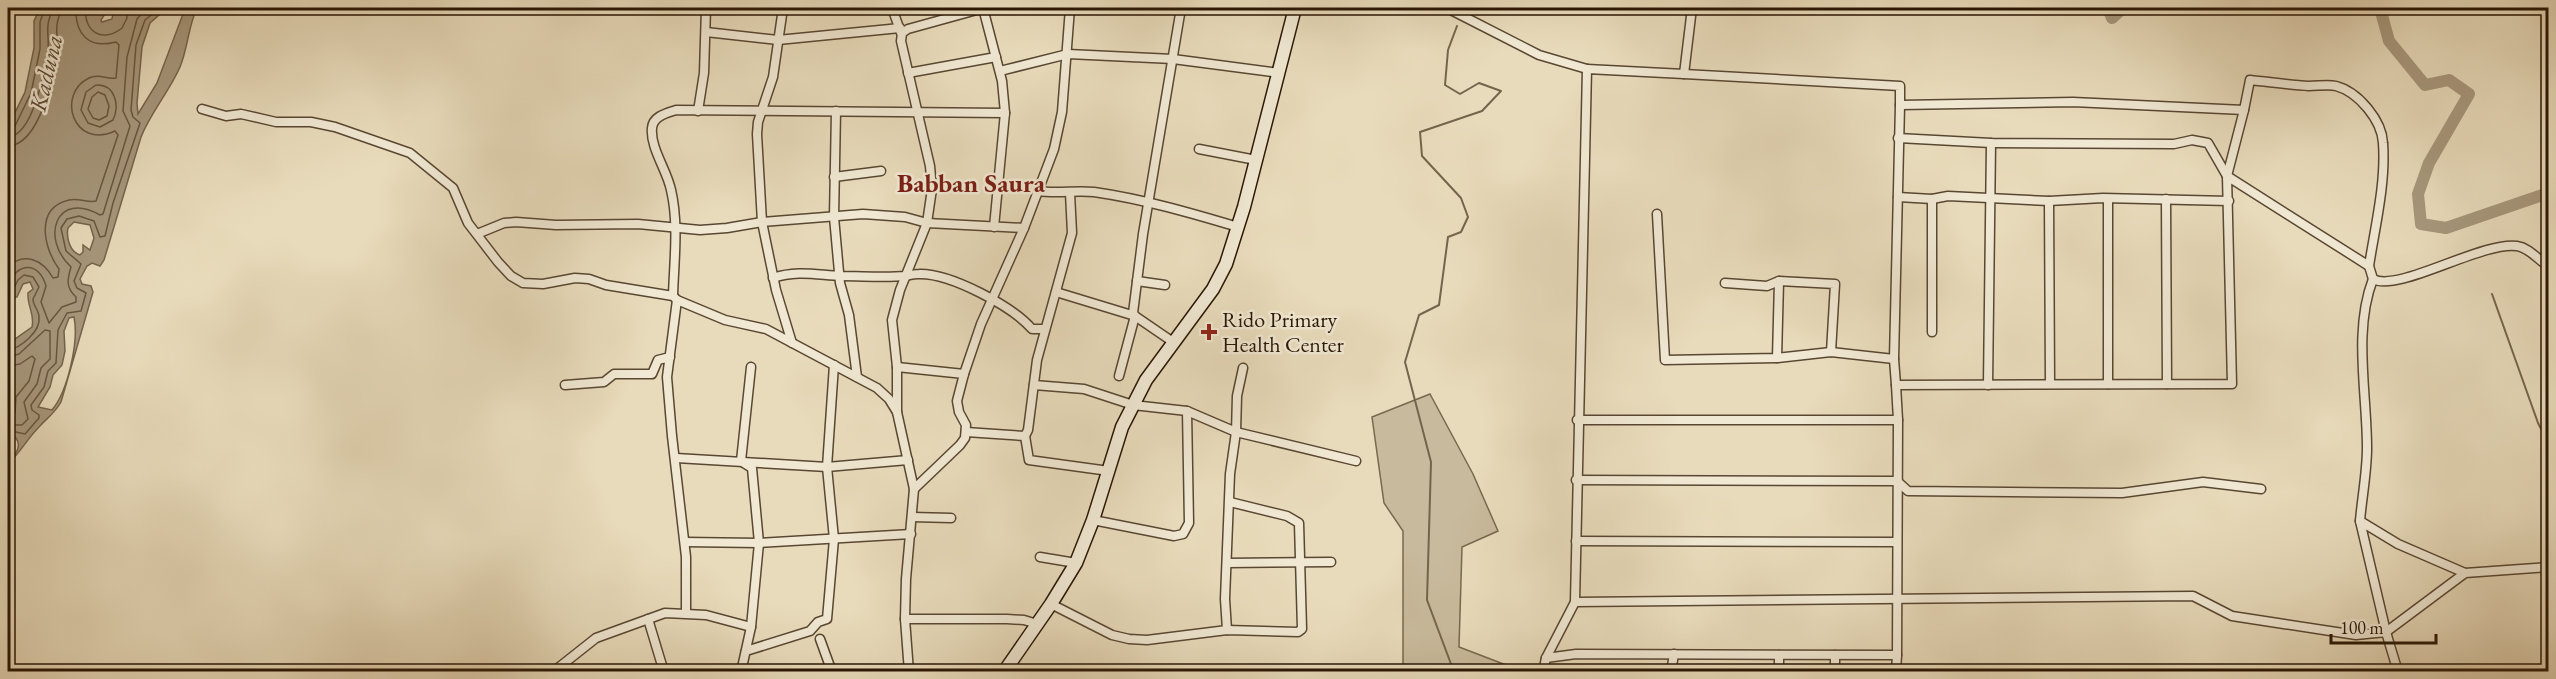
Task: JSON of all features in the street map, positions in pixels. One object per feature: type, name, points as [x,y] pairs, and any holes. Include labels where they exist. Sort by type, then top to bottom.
[{"type":"main road","points":[[1004,672],[1076,563],[1093,520],[1122,427],[1146,380],[1213,289],[1226,264],[1280,73],[1295,8]]},
{"type":"street","points":[[698,111],[704,73],[706,8]]},
{"type":"street","points":[[783,8],[773,77],[757,134],[762,222],[773,278],[792,343]]},
{"type":"street","points":[[892,8],[901,31],[901,41],[930,166],[932,189],[927,223],[905,276],[892,320],[897,367],[893,397],[914,489],[906,579],[905,619],[909,672]]},
{"type":"street","points":[[706,32],[778,40],[901,31],[983,8],[1000,71],[1005,112],[994,226]]},
{"type":"street","points":[[914,489],[960,445],[966,432],[957,401],[964,374],[992,298],[1024,228],[1054,149],[1060,121],[1068,54],[1070,8]]},
{"type":"street","points":[[1119,376],[1135,316],[1133,313],[1137,281],[1181,8]]},
{"type":"street","points":[[1447,8],[1539,55],[1587,69],[1899,86],[1894,359],[1898,420],[1896,672]]},
{"type":"street","points":[[1684,74],[1692,8]]},
{"type":"street","points":[[1000,71],[1068,54],[1173,59],[1280,73]]},
{"type":"street","points":[[908,73],[996,57]]},
{"type":"street","points":[[1543,672],[1546,658],[1575,602],[1577,420],[1587,69]]},
{"type":"street","points":[[1896,385],[2232,384],[2227,176],[2250,80],[2335,86],[2348,90],[2363,103],[2378,124],[2384,142],[2382,177],[2369,266],[2373,279],[2365,300],[2363,322],[2367,450],[2360,521],[2386,632],[2398,672]]},
{"type":"street","points":[[1900,105],[2073,102],[2244,110]]},
{"type":"street","points":[[202,109],[226,116],[240,114],[258,116],[276,122],[311,122],[334,127],[410,153],[453,188],[461,210],[477,234],[504,269],[523,283],[543,284],[575,278],[589,279],[606,285],[675,298],[725,320],[758,325],[893,397]]},
{"type":"street","points":[[686,613],[685,542],[667,377],[675,298],[675,228],[671,190],[653,139],[652,127],[655,120],[676,110],[1005,112]]},
{"type":"street","points":[[836,111],[834,217],[842,298],[849,315],[857,377]]},
{"type":"street","points":[[1898,138],[1991,143],[2174,144],[2192,140],[2208,143],[2227,176],[2369,266]]},
{"type":"street","points":[[1988,385],[1991,143]]},
{"type":"street","points":[[1199,149],[1256,160]]},
{"type":"street","points":[[834,177],[881,171]]},
{"type":"street","points":[[1038,191],[1094,192],[1238,227]]},
{"type":"street","points":[[1070,193],[1072,232],[1037,360],[1028,430],[1024,436],[1029,460],[1108,471]]},
{"type":"street","points":[[1898,197],[1932,199],[1948,196],[2049,201],[2103,198],[2108,200],[2229,201]]},
{"type":"street","points":[[1932,199],[1932,332]]},
{"type":"street","points":[[2166,199],[2167,384]]},
{"type":"street","points":[[2108,200],[2108,384]]},
{"type":"street","points":[[2049,201],[2050,383]]},
{"type":"street","points":[[1657,214],[1665,360],[1777,358],[1831,352],[1894,359]]},
{"type":"street","points":[[477,234],[504,223],[516,222],[556,225],[638,224],[700,230],[762,222],[882,215],[905,217],[927,223],[1024,228]]},
{"type":"street","points":[[2373,279],[2392,282],[2441,264],[2512,246],[2530,252],[2548,266]]},
{"type":"street","points":[[773,278],[787,273],[805,272],[839,276],[905,276],[920,273],[953,281],[992,298],[1021,317],[1032,329],[1045,330]]},
{"type":"street","points":[[1137,281],[1166,285]]},
{"type":"street","points":[[1725,283],[1767,285],[1779,281],[1835,285],[1831,352]]},
{"type":"street","points":[[1777,358],[1779,281]]},
{"type":"street","points":[[1056,292],[1135,316],[1173,342]]},
{"type":"street","points":[[565,385],[604,382],[614,374],[651,374],[658,360],[670,357]]},
{"type":"street","points":[[746,651],[810,631],[818,622],[827,620],[834,539],[827,467],[834,365]]},
{"type":"street","points":[[741,461],[751,367]]},
{"type":"street","points":[[897,367],[964,374]]},
{"type":"street","points":[[1227,630],[1225,599],[1230,474],[1236,432],[1237,396],[1243,368]]},
{"type":"street","points":[[1034,385],[1084,389],[1133,405],[1187,411],[1236,432],[1356,461]]},
{"type":"street","points":[[1093,520],[1174,536],[1183,534],[1189,524],[1187,411]]},
{"type":"street","points":[[1577,420],[1898,420]]},
{"type":"street","points":[[966,432],[1024,436]]},
{"type":"street","points":[[676,458],[741,461],[761,465],[827,467],[908,460]]},
{"type":"street","points":[[741,461],[752,468],[759,543],[752,627],[741,672]]},
{"type":"street","points":[[1576,480],[1897,481],[1908,490],[2122,493],[2203,482],[2261,489]]},
{"type":"street","points":[[1051,604],[1112,635],[1129,639],[1147,640],[1227,630],[1298,632],[1302,629],[1302,562],[1299,524],[1287,516],[1230,502]]},
{"type":"street","points":[[912,517],[951,518]]},
{"type":"street","points":[[2360,521],[2398,544],[2465,573],[2548,567]]},
{"type":"street","points":[[685,542],[759,543],[911,534]]},
{"type":"street","points":[[1576,541],[1896,542]]},
{"type":"street","points":[[1040,557],[1076,563]]},
{"type":"street","points":[[1228,563],[1331,562]]},
{"type":"street","points":[[1575,602],[2193,596],[2232,616],[2356,635],[2386,632],[2465,573]]},
{"type":"street","points":[[553,672],[596,638],[665,614],[706,615],[752,627]]},
{"type":"street","points":[[648,619],[664,672]]},
{"type":"street","points":[[905,619],[1007,619],[1024,620],[1037,624]]},
{"type":"street","points":[[820,639],[832,672]]},
{"type":"street","points":[[1546,658],[1576,654],[1897,655]]},
{"type":"street","points":[[1671,672],[1674,654]]},
{"type":"street","points":[[1779,655],[1779,672]]},
{"type":"street","points":[[1835,655],[1835,672]]},
{"type":"shaded area","points":[[1430,394],[1473,474],[1498,531],[1462,547],[1459,647],[1506,665],[1511,671],[1403,671],[1403,531],[1384,503],[1372,417]]},
{"type":"water","name":"Kaduna","points":[[40,8],[100,8],[99,13],[105,14],[102,22],[112,19],[114,8],[167,8],[150,23],[142,47],[138,114],[157,83],[183,14],[187,8],[197,8],[180,67],[141,137],[104,260],[100,266],[92,263],[87,266],[80,279],[82,284],[91,286],[93,292],[61,402],[8,464],[16,452],[18,442],[16,438],[8,440],[8,344],[32,327],[28,293],[33,289],[30,282],[23,284],[17,297],[8,300],[8,127],[25,92],[34,48],[34,21]],"holes":[[[74,222],[90,225],[94,238],[90,250],[83,245],[83,252],[80,255],[71,248],[68,240],[68,228]],[[74,317],[75,339],[71,365],[63,391],[52,410],[38,407],[50,387],[53,375],[62,365],[65,351],[64,331],[69,318]]]},
{"type":"waterway","points":[[2108,8],[2112,18],[2123,8]]},
{"type":"waterway","points":[[2380,8],[2389,41],[2425,85],[2449,80],[2469,94],[2429,163],[2418,194],[2421,224],[2446,228],[2548,193]]},
{"type":"waterway","points":[[1454,672],[1427,600],[1431,462],[1405,362],[1419,315],[1439,305],[1448,237],[1461,232],[1468,217],[1461,198],[1422,156],[1420,132],[1482,111],[1501,91],[1479,83],[1460,94],[1445,85],[1448,50],[1457,26]]},
{"type":"waterway","points":[[2492,294],[2538,423],[2548,442]]},
{"type":"place","name":"Rido Primary Health Center","points":[[1209,332]]},
{"type":"district","name":"Babban Saura","points":[[971,183]]}]
